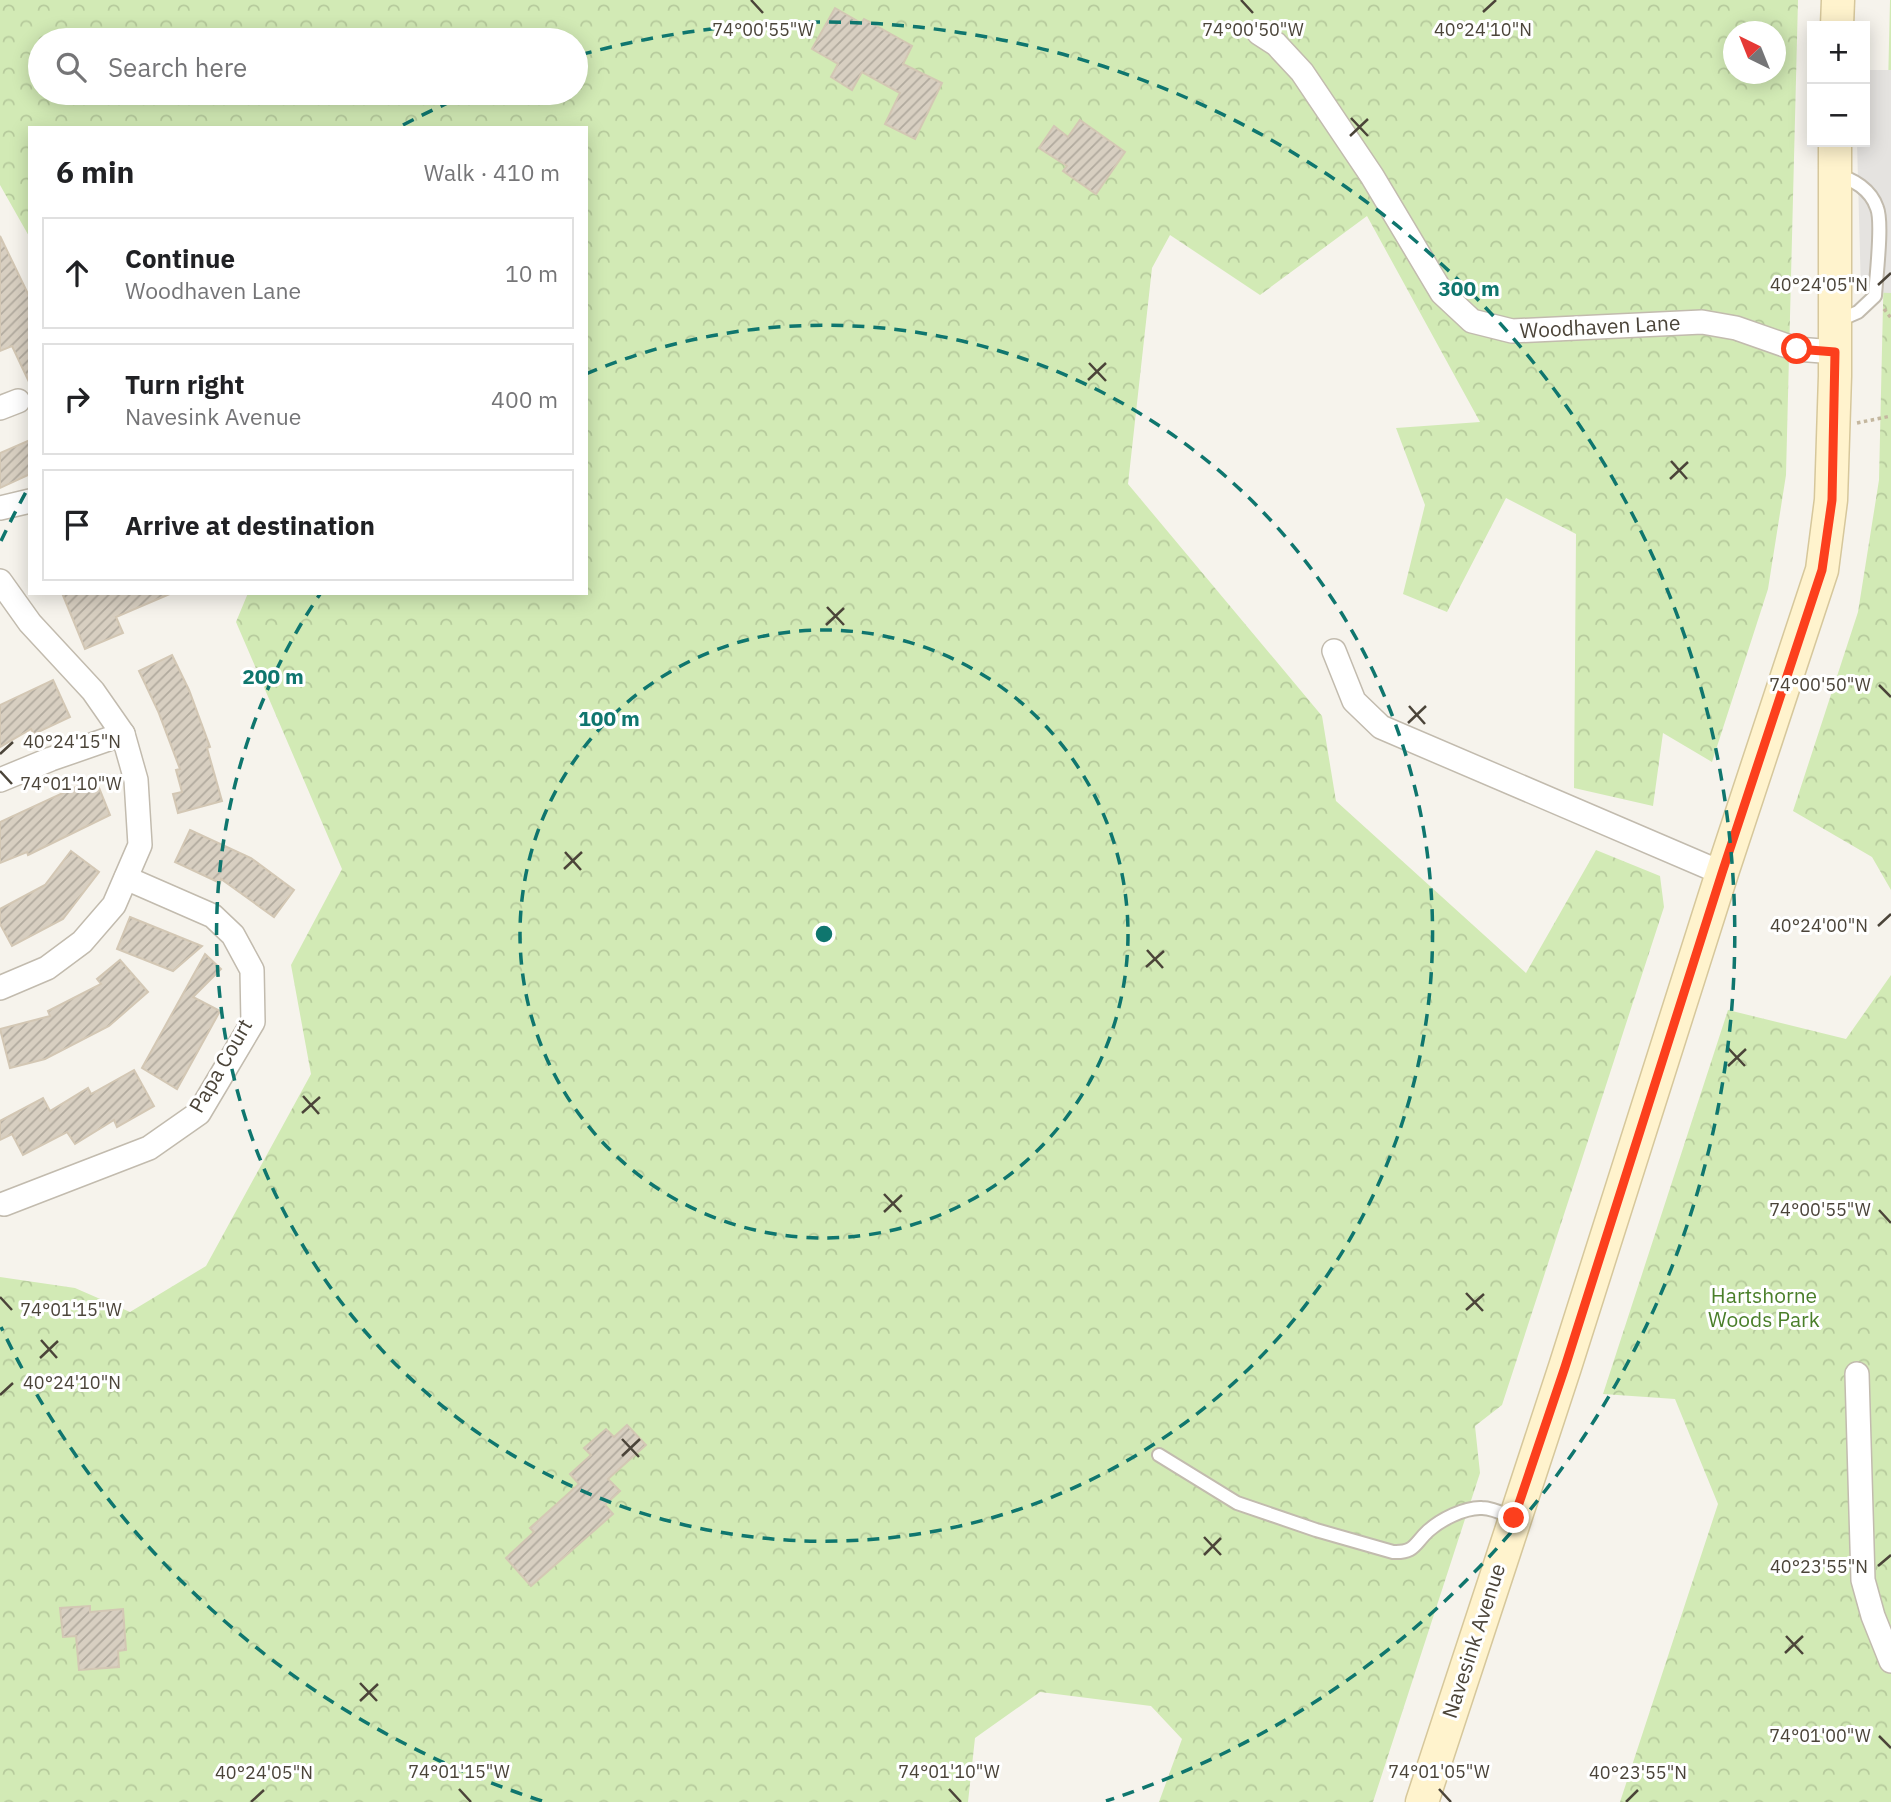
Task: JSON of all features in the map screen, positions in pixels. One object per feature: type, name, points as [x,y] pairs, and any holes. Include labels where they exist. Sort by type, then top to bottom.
[{"type":"main road","points":[[1837,21],[1838,0]]},
{"type":"main road","name":"Navesink Avenue","points":[[1422,1802],[1822,570],[1832,500],[1835,147]]},
{"type":"street","name":"Woodhaven Lane","points":[[1259,33],[1276,44],[1302,72],[1372,176],[1442,293],[1472,321],[1512,331],[1702,322],[1736,328],[1797,349],[1835,337]]},
{"type":"street","points":[[0,508],[28,501]]},
{"type":"street","points":[[0,581],[30,622],[93,691],[123,734],[136,780],[140,845],[114,905],[82,943],[47,968],[0,988]]},
{"type":"street","points":[[1334,652],[1354,701],[1381,727],[1722,873]]},
{"type":"street","points":[[0,780],[123,734]]},
{"type":"street","name":"Papa Court","points":[[4,1204],[149,1148],[199,1113],[253,1022],[252,970],[233,935],[213,916],[126,878]]},
{"type":"street","points":[[1857,1374],[1863,1580],[1873,1616],[1891,1661]]},
{"type":"lane","points":[[1835,175],[1851,178],[1867,192],[1878,209],[1878,252],[1875,296],[1835,337]]},
{"type":"lane","points":[[1159,1455],[1237,1503],[1393,1552],[1406,1552],[1440,1523],[1481,1507],[1514,1518]]},
{"type":"path","points":[[1834,422],[1862,423],[1891,416]]},
{"type":"green space","points":[[0,0],[1798,0],[1786,475],[1768,589],[1712,762],[1663,733],[1653,806],[1574,788],[1576,534],[1506,498],[1447,612],[1403,594],[1425,505],[1396,428],[1480,422],[1367,216],[1260,295],[1170,235],[1152,268],[1128,484],[1322,716],[1336,801],[1526,973],[1596,850],[1660,876],[1664,907],[1502,1405],[1475,1426],[1480,1473],[1373,1802],[1159,1802],[1182,1739],[1151,1706],[1040,1692],[975,1738],[968,1802],[0,1802],[0,1277],[75,1288],[130,1312],[206,1266],[311,1074],[291,965],[342,869],[236,622],[247,595],[588,595],[588,126],[28,126],[28,234],[0,185]]},
{"type":"green space","points":[[1890,0],[1891,890],[1872,857],[1793,811],[1858,612],[1879,480]]},
{"type":"green space","name":"Hartshorne Woods Park","points":[[1891,975],[1891,1802],[1620,1802],[1718,1504],[1675,1399],[1603,1394],[1728,1010],[1846,1039]]},
{"type":"shaded area","points":[[1870,70],[1891,70],[1891,293],[1861,292],[1857,147],[1870,147]]},
{"type":"building","points":[[835,8],[861,23],[864,19],[912,46],[903,64],[942,83],[915,139],[885,124],[900,93],[862,72],[852,90],[831,77],[838,64],[812,49]]},
{"type":"building","points":[[1080,120],[1125,152],[1096,194],[1063,171],[1067,166],[1039,148],[1054,126],[1068,137]]},
{"type":"building","points":[[0,236],[28,294],[28,380],[12,346],[0,351]]},
{"type":"building","points":[[28,441],[28,475],[0,488],[0,453]]},
{"type":"building","points":[[63,595],[167,595],[116,617],[123,633],[85,649]]},
{"type":"building","points":[[172,655],[189,690],[210,747],[207,748],[222,801],[178,813],[173,794],[182,792],[176,770],[180,769],[139,671]]},
{"type":"building","points":[[53,680],[70,717],[34,734],[31,729],[0,747],[0,705]]},
{"type":"building","points":[[95,778],[110,815],[28,855],[27,852],[0,863],[0,822]]},
{"type":"building","points":[[190,830],[251,858],[294,890],[274,917],[221,879],[220,883],[175,862]]},
{"type":"building","points":[[71,851],[99,872],[63,919],[12,946],[0,924],[0,909],[45,885]]},
{"type":"building","points":[[130,917],[202,946],[173,971],[117,949]]},
{"type":"building","points":[[205,954],[221,969],[193,997],[220,1011],[177,1089],[142,1068]]},
{"type":"building","points":[[120,960],[148,992],[109,1026],[45,1059],[10,1068],[0,1029],[50,1016],[48,1011],[101,984],[97,979]]},
{"type":"building","points":[[134,1070],[154,1106],[117,1127],[114,1120],[75,1144],[67,1132],[23,1155],[12,1134],[0,1140],[0,1121],[43,1098],[50,1111],[88,1088],[91,1094]]},
{"type":"building","points":[[627,1425],[646,1445],[608,1479],[620,1491],[605,1505],[613,1514],[531,1586],[506,1558],[534,1532],[530,1528],[579,1484],[570,1474],[591,1455],[584,1448],[606,1429],[614,1437]]},
{"type":"building","points":[[90,1606],[90,1612],[123,1609],[126,1650],[118,1651],[119,1667],[79,1670],[76,1636],[63,1637],[60,1608]]},
{"type":"route","points":[[1514,1518],[1822,570],[1832,500],[1835,352],[1797,349]]}]
